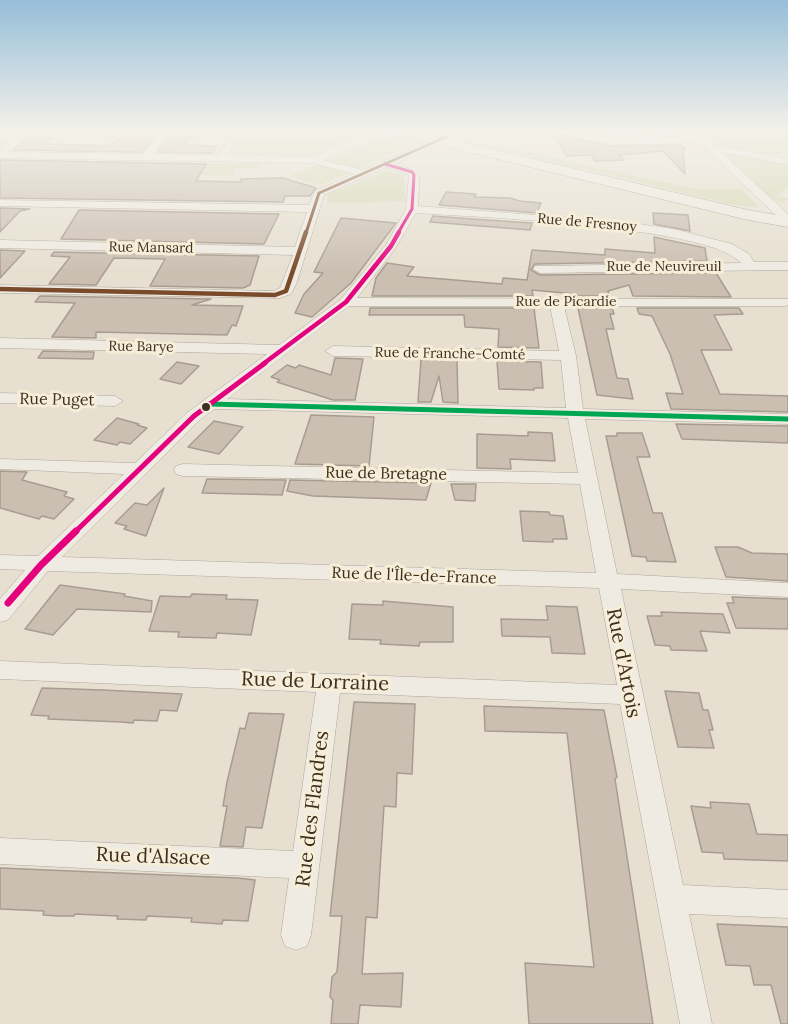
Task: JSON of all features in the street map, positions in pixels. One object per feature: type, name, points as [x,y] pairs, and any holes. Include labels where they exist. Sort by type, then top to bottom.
[{"type":"street","points":[[0,289],[275,295],[286,291],[319,193],[352,178]]},
{"type":"street","points":[[0,614],[41,565],[209,404],[346,302],[391,246],[412,209],[414,178]]},
{"type":"street","points":[[606,178],[788,221]]},
{"type":"street","points":[[743,178],[788,221]]},
{"type":"street","points":[[0,203],[313,209]]},
{"type":"street","points":[[770,203],[788,206]]},
{"type":"street","name":"Rue de Fresnoy","points":[[412,209],[614,225],[674,233],[728,247],[744,257],[751,267]]},
{"type":"street","name":"Rue Mansard","points":[[0,244],[301,251]]},
{"type":"street","name":"Rue de Neuvireuil","points":[[540,269],[788,266]]},
{"type":"street","name":"Rue d'Artois","points":[[556,301],[629,695],[696,1024]]},
{"type":"street","name":"Rue de Picardie","points":[[346,302],[785,302]]},
{"type":"street","name":"Rue Barye","points":[[0,343],[283,350]]},
{"type":"street","name":"Rue de Franche-Comté","points":[[333,351],[568,356]]},
{"type":"street","name":"Rue Puget","points":[[0,398],[115,401]]},
{"type":"street","points":[[209,404],[788,419]]},
{"type":"street","points":[[0,464],[140,469]]},
{"type":"street","name":"Rue de Bretagne","points":[[183,470],[589,479]]},
{"type":"street","name":"Rue de l'Île-de-France","points":[[0,562],[608,581],[788,590]]},
{"type":"street","name":"Rue de Lorraine","points":[[0,670],[629,695]]},
{"type":"street","name":"Rue des Flandres","points":[[296,935],[329,683]]},
{"type":"street","name":"Rue d'Alsace","points":[[0,850],[306,866]]},
{"type":"street","points":[[670,899],[788,904]]},
{"type":"green space","points":[[295,178],[337,178],[320,185]]},
{"type":"green space","points":[[370,178],[404,178],[405,201],[327,203],[328,194]]},
{"type":"green space","points":[[621,178],[644,178],[696,189],[741,189],[758,206],[729,204]]},
{"type":"green space","points":[[748,178],[788,178],[788,188],[776,196],[788,199],[783,203],[770,198]]},
{"type":"building","points":[[0,178],[198,178],[196,181],[240,182],[241,179],[283,178],[316,188],[310,196],[285,196],[283,202],[0,198]]},
{"type":"building","points":[[446,192],[541,203],[537,213],[439,205]]},
{"type":"building","points":[[0,208],[30,209],[20,211],[0,232]]},
{"type":"building","points":[[79,210],[279,214],[264,244],[61,239]]},
{"type":"building","points":[[653,213],[688,215],[690,231],[654,224]]},
{"type":"building","points":[[433,216],[532,223],[530,230],[430,222]]},
{"type":"building","points":[[341,218],[396,223],[351,283],[312,317],[295,313],[304,294],[323,273],[314,272]]},
{"type":"building","points":[[654,237],[705,248],[707,261],[535,264],[531,270],[540,275],[716,273],[731,297],[633,296],[629,285],[608,291],[609,296],[576,296],[575,294],[532,290],[533,296],[372,296],[376,278],[387,263],[414,267],[407,276],[502,284],[503,278],[527,280],[532,250],[605,255],[605,249],[655,253]]},
{"type":"building","points":[[0,250],[25,251],[0,278]]},
{"type":"building","points":[[54,252],[259,256],[250,285],[243,288],[150,286],[165,259],[114,258],[96,285],[49,284],[70,257],[51,256]]},
{"type":"building","points":[[40,296],[211,299],[192,305],[243,306],[236,326],[232,325],[227,335],[96,332],[96,338],[52,337],[75,303],[35,302]]},
{"type":"building","points":[[370,308],[534,308],[539,348],[498,347],[499,329],[465,327],[464,315],[369,315]]},
{"type":"building","points":[[578,308],[612,308],[614,314],[610,314],[614,329],[606,329],[617,378],[628,379],[633,399],[597,395]]},
{"type":"building","points":[[637,308],[739,308],[743,314],[714,315],[732,350],[701,350],[720,394],[788,396],[788,412],[671,409],[666,393],[683,394],[670,354],[652,316],[639,314]]},
{"type":"building","points":[[43,351],[94,352],[93,359],[38,358]]},
{"type":"building","points":[[335,358],[363,359],[355,400],[333,400],[277,382],[280,380],[271,377],[287,365],[296,368],[299,365],[331,375]]},
{"type":"building","points":[[421,360],[457,360],[458,403],[443,402],[439,376],[431,402],[418,402]]},
{"type":"building","points":[[497,361],[541,362],[543,388],[499,389]]},
{"type":"building","points":[[177,362],[199,366],[181,384],[160,379]]},
{"type":"building","points":[[311,415],[374,417],[369,466],[295,464]]},
{"type":"building","points":[[117,418],[147,428],[130,444],[120,442],[117,445],[94,440]]},
{"type":"building","points":[[214,421],[243,427],[219,454],[188,447]]},
{"type":"building","points":[[676,424],[788,426],[788,443],[682,439]]},
{"type":"building","points":[[528,432],[552,433],[555,461],[510,459],[511,469],[477,468],[477,434],[528,436]]},
{"type":"building","points":[[617,433],[642,433],[650,457],[637,457],[653,513],[662,513],[676,562],[647,561],[646,557],[632,556],[606,436],[617,436]]},
{"type":"building","points":[[0,471],[27,472],[22,480],[67,492],[64,496],[74,499],[54,519],[42,516],[39,519],[0,508]]},
{"type":"building","points":[[207,479],[286,480],[282,495],[202,493]]},
{"type":"building","points":[[290,480],[431,483],[426,500],[313,496],[287,491]]},
{"type":"building","points":[[451,484],[476,484],[475,501],[455,500]]},
{"type":"building","points":[[164,488],[146,536],[124,529],[127,526],[115,523],[135,503],[147,505]]},
{"type":"building","points":[[520,511],[549,512],[550,515],[563,516],[567,539],[553,539],[553,542],[523,541]]},
{"type":"building","points":[[715,547],[738,547],[752,553],[788,554],[788,581],[726,577]]},
{"type":"building","points":[[60,585],[125,594],[124,596],[152,601],[151,612],[77,609],[53,635],[25,629]]},
{"type":"building","points":[[192,594],[227,595],[226,599],[258,600],[251,635],[217,633],[216,638],[178,637],[179,632],[149,631],[160,596],[190,597]]},
{"type":"building","points":[[732,597],[788,599],[788,629],[736,628],[727,603],[734,603]]},
{"type":"building","points":[[383,601],[453,607],[453,642],[420,642],[419,646],[380,644],[381,640],[349,639],[352,604],[383,605]]},
{"type":"building","points":[[546,606],[577,607],[585,654],[552,653],[550,637],[502,636],[501,619],[548,620]]},
{"type":"building","points":[[661,612],[723,614],[730,633],[700,631],[707,651],[671,650],[670,646],[655,645],[647,616],[662,616]]},
{"type":"building","points":[[42,688],[182,694],[177,711],[160,710],[157,721],[134,720],[133,723],[48,719],[49,716],[31,715]]},
{"type":"building","points":[[665,691],[699,693],[703,710],[708,710],[713,730],[709,730],[714,748],[678,747]]},
{"type":"building","points":[[354,702],[415,704],[412,774],[397,773],[396,807],[384,806],[377,918],[366,917],[362,974],[403,973],[401,1007],[360,1005],[358,1024],[331,1024],[332,977],[337,972],[342,916],[330,916]]},
{"type":"building","points":[[484,706],[604,710],[617,777],[615,779],[653,1024],[529,1024],[525,963],[594,967],[567,733],[485,731]]},
{"type":"building","points":[[249,713],[284,714],[262,828],[246,827],[243,847],[220,846],[227,806],[223,806],[227,782],[240,728],[245,729]]},
{"type":"building","points":[[710,802],[749,804],[757,834],[788,835],[788,861],[724,859],[723,853],[702,852],[691,806],[711,808]]},
{"type":"building","points":[[0,868],[255,880],[248,921],[223,920],[222,924],[191,922],[192,918],[147,916],[146,920],[117,919],[118,916],[75,914],[74,916],[58,916],[43,915],[44,911],[0,909]]},
{"type":"building","points":[[717,924],[788,927],[788,1024],[781,1024],[771,985],[754,985],[750,966],[726,965]]},
{"type":"transit line","points":[[0,289],[275,295],[286,291],[290,282],[319,193],[354,178]]},
{"type":"transit line","points":[[8,603],[41,565],[194,416],[346,302],[391,246],[412,209],[414,178]]},
{"type":"transit line","points":[[209,404],[788,419]]}]
